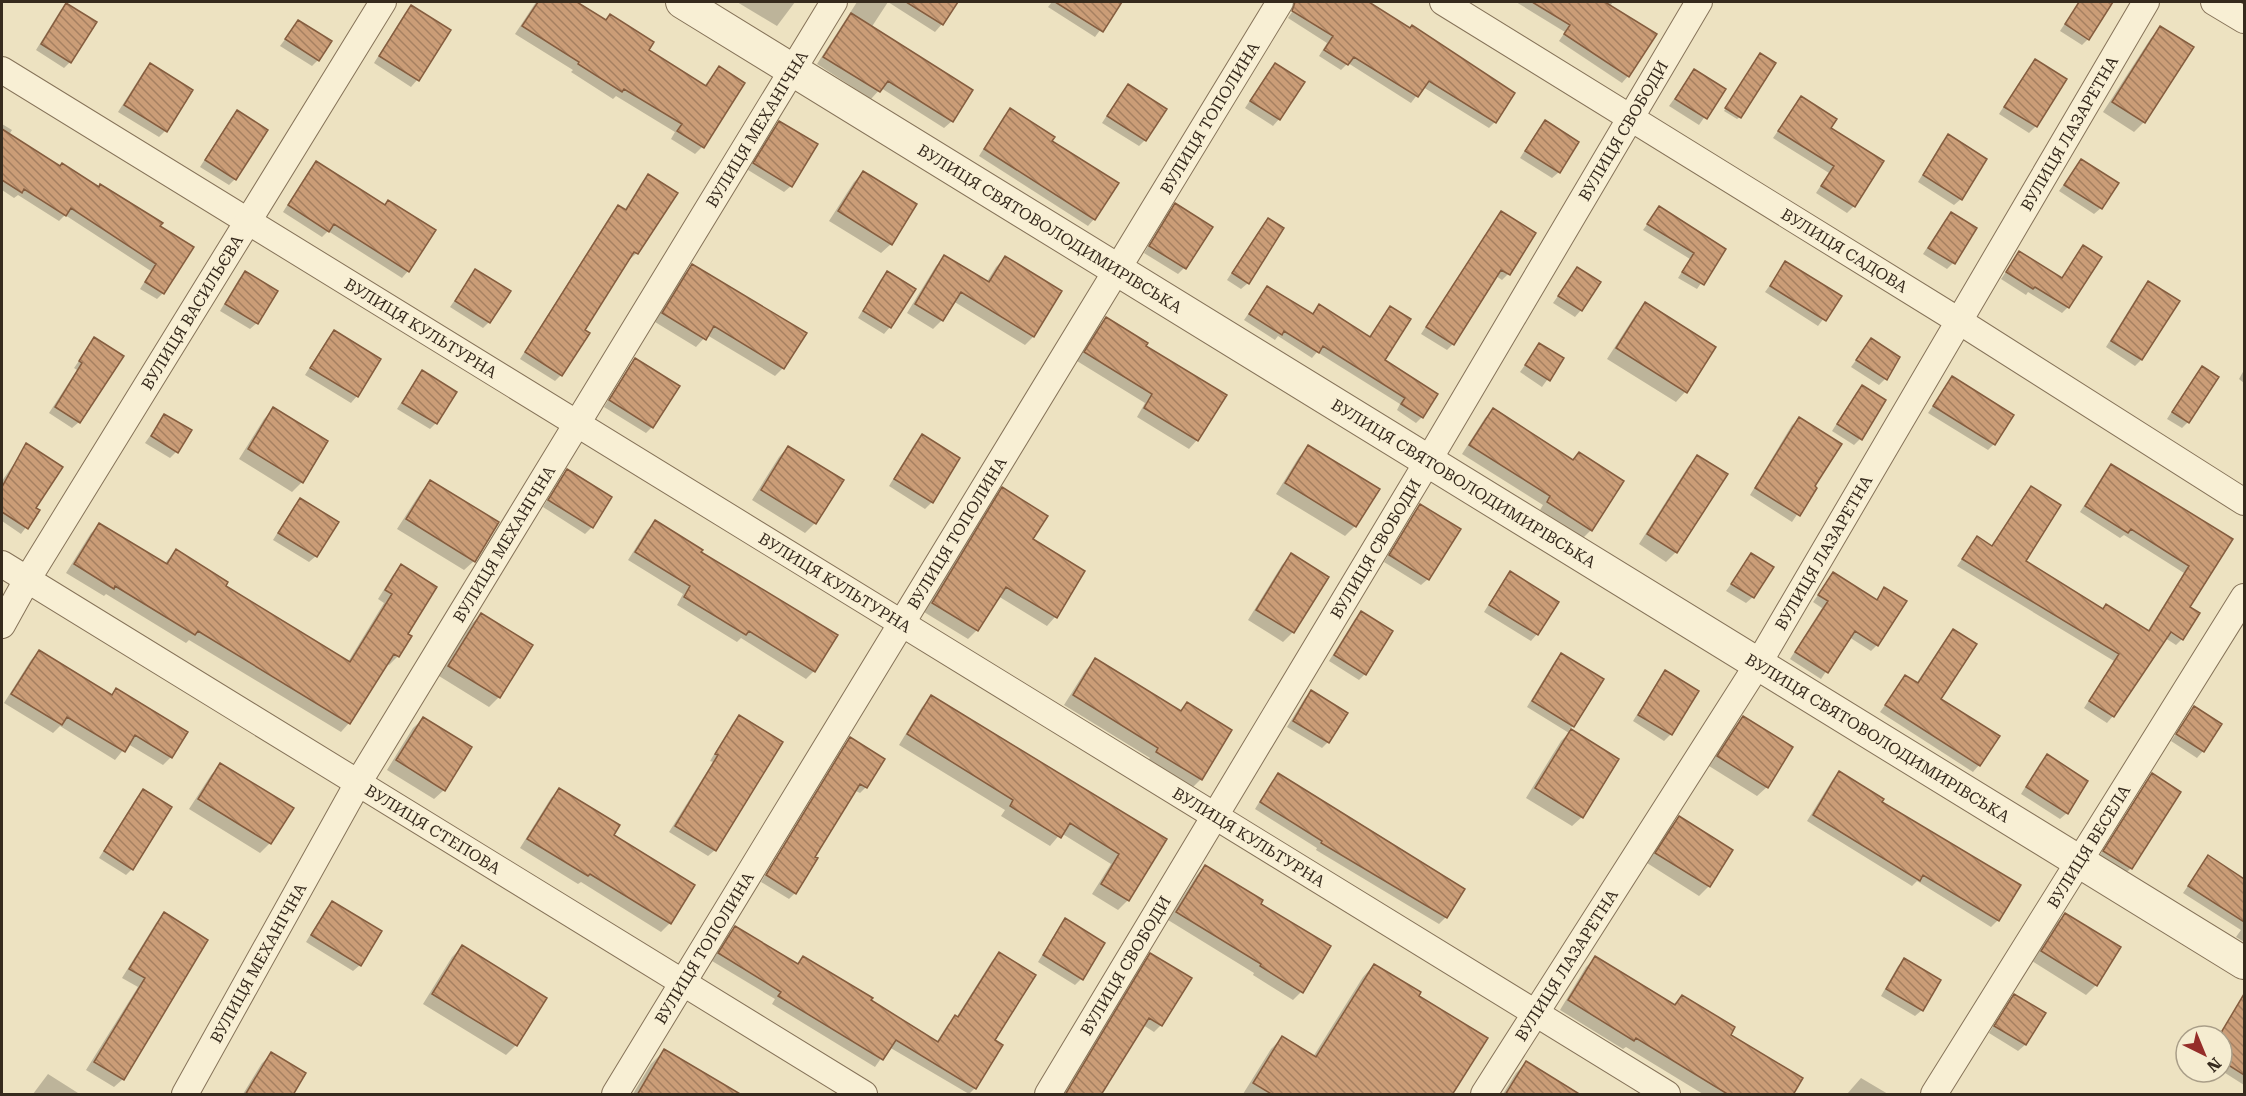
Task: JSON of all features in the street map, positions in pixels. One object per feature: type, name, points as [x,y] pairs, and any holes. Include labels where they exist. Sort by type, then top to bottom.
[{"type":"street","name":"ВУЛИЦЯ ВАСИЛЬЄВА","points":[[2,625],[27,580],[383,2]]},
{"type":"street","name":"ВУЛИЦЯ СВЯТОВОЛОДИМИРІВСЬКА","points":[[682,2],[2244,963]]},
{"type":"street","name":"ВУЛИЦЯ МЕХАНІЧНА","points":[[185,1095],[358,783],[834,2]]},
{"type":"street","name":"ВУЛИЦЯ ТОПОЛИНА","points":[[615,1095],[1280,2]]},
{"type":"street","name":"ВУЛИЦЯ САДОВА","points":[[1443,2],[1959,321],[2244,502]]},
{"type":"street","name":"ВУЛИЦЯ СВОБОДИ","points":[[1048,1095],[1428,461],[1699,2]]},
{"type":"street","name":"ВУЛИЦЯ ЛАЗАРЕТНА","points":[[1484,1095],[1758,663],[2146,2]]},
{"type":"street","points":[[2214,2],[2244,20]]},
{"type":"street","name":"ВУЛИЦЯ КУЛЬТУРНА","points":[[2,70],[1667,1095]]},
{"type":"street","name":"ВУЛИЦЯ СТЕПОВА","points":[[2,564],[864,1095]]},
{"type":"street","name":"ВУЛИЦЯ ВЕСЕЛА","points":[[1934,1095],[2244,597]]},
{"type":"building","points":[[538,2],[577,2],[606,20],[610,14],[654,42],[649,50],[706,86],[719,66],[745,83],[704,148],[677,131],[682,124],[624,89],[622,92],[522,26]]},
{"type":"building","points":[[906,2],[958,2],[943,25]]},
{"type":"building","points":[[1055,2],[1122,2],[1103,32]]},
{"type":"building","points":[[1295,2],[1369,2],[1410,28],[1412,25],[1515,93],[1496,123],[1429,81],[1418,97],[1354,57],[1348,65],[1324,50],[1333,36],[1292,11]]},
{"type":"building","points":[[1532,2],[1605,2],[1657,34],[1629,77],[1564,34],[1570,25]]},
{"type":"building","points":[[2079,2],[2113,2],[2089,40],[2065,24]]},
{"type":"building","points":[[66,3],[97,22],[71,63],[41,44]]},
{"type":"building","points":[[411,5],[451,30],[419,81],[379,56]]},
{"type":"building","points":[[851,13],[973,90],[953,122],[888,81],[880,92],[823,57]]},
{"type":"building","points":[[298,20],[332,41],[319,61],[285,39]]},
{"type":"building","points":[[2160,26],[2194,47],[2145,123],[2112,102]]},
{"type":"building","points":[[1760,53],[1776,63],[1741,118],[1725,108]]},
{"type":"building","points":[[2035,59],[2067,79],[2037,127],[2004,107]]},
{"type":"building","points":[[150,63],[193,90],[167,132],[124,105]]},
{"type":"building","points":[[1275,63],[1305,82],[1280,120],[1250,101]]},
{"type":"building","points":[[1694,69],[1726,89],[1707,119],[1675,99]]},
{"type":"building","points":[[1128,84],[1167,109],[1146,141],[1107,116]]},
{"type":"building","points":[[1801,96],[1837,119],[1831,128],[1884,161],[1855,207],[1821,186],[1834,166],[1778,131]]},
{"type":"building","points":[[1010,108],[1055,137],[1052,141],[1119,183],[1095,220],[984,149]]},
{"type":"building","points":[[237,110],[268,130],[236,180],[205,160]]},
{"type":"building","points":[[1545,120],[1579,142],[1560,173],[1525,151]]},
{"type":"building","points":[[779,121],[818,144],[792,187],[753,163]]},
{"type":"building","points":[[2,129],[60,166],[62,163],[99,187],[100,184],[163,223],[160,226],[194,247],[164,294],[145,282],[156,264],[71,208],[66,216],[24,189],[22,193],[2,180]]},
{"type":"building","points":[[1948,134],[1987,159],[1962,200],[1923,175]]},
{"type":"building","points":[[2081,159],[2119,183],[2102,209],[2064,185]]},
{"type":"building","points":[[316,161],[385,205],[388,200],[436,230],[409,272],[334,224],[329,232],[288,205]]},
{"type":"building","points":[[863,171],[917,204],[892,245],[838,211]]},
{"type":"building","points":[[648,174],[678,193],[638,254],[634,252],[585,330],[590,333],[562,376],[525,352],[618,205],[626,210]]},
{"type":"building","points":[[1175,203],[1213,227],[1186,269],[1149,246]]},
{"type":"building","points":[[1659,206],[1726,249],[1704,285],[1682,272],[1694,253],[1647,224]]},
{"type":"building","points":[[1501,211],[1536,233],[1510,275],[1501,270],[1454,345],[1426,327]]},
{"type":"building","points":[[1951,212],[1977,228],[1955,264],[1928,248]]},
{"type":"building","points":[[1268,218],[1284,228],[1249,284],[1232,273]]},
{"type":"building","points":[[2083,245],[2102,257],[2069,308],[2006,272],[2019,251],[2062,278]]},
{"type":"building","points":[[944,255],[989,282],[1005,256],[1062,291],[1034,337],[961,292],[943,321],[915,304]]},
{"type":"building","points":[[1785,261],[1842,296],[1826,321],[1770,286]]},
{"type":"building","points":[[692,264],[807,333],[784,369],[714,326],[706,340],[662,313]]},
{"type":"building","points":[[1577,267],[1601,282],[1582,311],[1558,296]]},
{"type":"building","points":[[475,269],[511,291],[490,323],[455,301]]},
{"type":"building","points":[[245,271],[278,291],[258,324],[225,304]]},
{"type":"building","points":[[887,271],[916,289],[891,328],[863,311]]},
{"type":"building","points":[[2148,281],[2180,301],[2142,360],[2111,341]]},
{"type":"building","points":[[1267,286],[1313,314],[1319,304],[1370,337],[1390,306],[1411,319],[1385,360],[1438,394],[1423,418],[1401,404],[1405,398],[1323,346],[1319,353],[1284,331],[1282,335],[1249,314]]},
{"type":"building","points":[[1645,302],[1716,347],[1687,393],[1616,348]]},
{"type":"building","points":[[1106,317],[1148,343],[1146,346],[1227,395],[1198,441],[1144,408],[1152,394],[1084,352]]},
{"type":"building","points":[[334,330],[381,359],[358,397],[310,368]]},
{"type":"building","points":[[94,337],[124,356],[80,423],[55,407],[82,363],[79,361]]},
{"type":"building","points":[[1871,338],[1900,357],[1887,380],[1856,360]]},
{"type":"building","points":[[1539,343],[1564,358],[1550,381],[1525,365]]},
{"type":"building","points":[[635,358],[680,386],[653,428],[609,400]]},
{"type":"building","points":[[2202,366],[2219,377],[2189,423],[2172,412]]},
{"type":"building","points":[[422,370],[457,392],[437,424],[402,403]]},
{"type":"building","points":[[1952,376],[2014,415],[1995,445],[1933,406]]},
{"type":"building","points":[[1862,385],[1886,400],[1862,440],[1837,424]]},
{"type":"building","points":[[273,407],[328,441],[303,483],[248,449]]},
{"type":"building","points":[[1493,408],[1573,460],[1579,452],[1624,481],[1592,531],[1547,502],[1550,496],[1469,445]]},
{"type":"building","points":[[164,414],[192,430],[178,453],[151,436]]},
{"type":"building","points":[[1799,417],[1842,444],[1815,486],[1817,488],[1800,516],[1755,488]]},
{"type":"building","points":[[922,434],[960,458],[933,503],[894,479]]},
{"type":"building","points":[[26,443],[63,467],[36,508],[40,510],[28,529],[2,512],[2,487]]},
{"type":"building","points":[[1308,445],[1380,489],[1356,527],[1285,483]]},
{"type":"building","points":[[788,446],[844,480],[816,524],[761,490]]},
{"type":"building","points":[[1697,455],[1728,474],[1677,553],[1647,534]]},
{"type":"building","points":[[2111,464],[2233,539],[2190,607],[2200,613],[2183,640],[2171,632],[2114,717],[2089,701],[2119,654],[1962,559],[1977,536],[1992,546],[2031,486],[2061,505],[2026,561],[2103,609],[2106,604],[2149,631],[2189,566],[2131,529],[2128,533],[2085,506]]},
{"type":"building","points":[[567,469],[612,497],[593,528],[548,500]]},
{"type":"building","points":[[430,480],[499,522],[475,562],[406,519]]},
{"type":"building","points":[[1002,487],[1048,516],[1033,539],[1085,571],[1057,618],[1006,587],[978,631],[932,603]]},
{"type":"building","points":[[300,498],[339,522],[317,557],[278,533]]},
{"type":"building","points":[[1420,504],[1461,529],[1429,580],[1389,555]]},
{"type":"building","points":[[655,520],[703,550],[701,552],[838,635],[815,672],[749,631],[746,635],[684,597],[690,586],[635,552]]},
{"type":"building","points":[[99,523],[167,564],[176,549],[228,582],[226,586],[350,662],[392,594],[385,590],[401,564],[437,587],[408,634],[412,636],[399,657],[394,654],[350,724],[198,631],[195,635],[74,564]]},
{"type":"building","points":[[1291,553],[1329,577],[1294,633],[1256,610]]},
{"type":"building","points":[[1751,553],[1774,567],[1754,598],[1731,584]]},
{"type":"building","points":[[1510,571],[1559,602],[1538,635],[1489,605]]},
{"type":"building","points":[[1833,572],[1877,600],[1884,587],[1907,601],[1878,646],[1855,631],[1828,673],[1795,652],[1828,601],[1818,595]]},
{"type":"building","points":[[1361,611],[1393,631],[1366,675],[1334,655]]},
{"type":"building","points":[[481,613],[533,645],[500,698],[448,666]]},
{"type":"building","points":[[1953,629],[1977,644],[1941,699],[2000,736],[1980,766],[1885,705],[1905,675],[1918,683]]},
{"type":"building","points":[[39,650],[112,695],[116,688],[188,732],[172,758],[135,735],[125,752],[67,717],[62,725],[11,694]]},
{"type":"building","points":[[1561,653],[1604,679],[1574,727],[1532,701]]},
{"type":"building","points":[[1095,658],[1181,711],[1187,702],[1232,730],[1202,780],[1156,752],[1158,748],[1073,695]]},
{"type":"building","points":[[1665,670],[1699,691],[1672,735],[1638,715]]},
{"type":"building","points":[[1311,690],[1348,713],[1329,743],[1293,721]]},
{"type":"building","points":[[931,695],[1167,839],[1129,901],[1101,884],[1119,854],[1070,823],[1061,838],[1010,806],[1013,800],[907,734]]},
{"type":"building","points":[[2194,706],[2222,724],[2204,752],[2176,734]]},
{"type":"building","points":[[739,715],[783,742],[716,851],[675,826]]},
{"type":"building","points":[[1743,716],[1793,747],[1768,788],[1717,756]]},
{"type":"building","points":[[423,717],[472,747],[445,791],[396,760]]},
{"type":"building","points":[[1571,729],[1619,759],[1583,818],[1535,788]]},
{"type":"building","points":[[850,737],[885,759],[867,788],[860,784],[815,857],[818,858],[796,894],[766,875]]},
{"type":"building","points":[[2047,754],[2088,781],[2068,814],[2026,787]]},
{"type":"building","points":[[220,763],[294,808],[271,844],[198,799]]},
{"type":"building","points":[[1839,771],[1884,799],[1882,802],[2021,885],[1999,921],[1923,875],[1920,881],[1813,815]]},
{"type":"building","points":[[1278,773],[1465,889],[1447,918],[1321,843],[1322,841],[1260,802]]},
{"type":"building","points":[[2152,773],[2181,792],[2132,869],[2103,851]]},
{"type":"building","points":[[559,788],[620,825],[614,835],[695,885],[671,924],[590,874],[588,876],[527,839]]},
{"type":"building","points":[[143,789],[172,807],[133,870],[104,851]]},
{"type":"building","points":[[1679,816],[1733,850],[1710,887],[1655,853]]},
{"type":"building","points":[[2208,855],[2244,879],[2244,922],[2188,886]]},
{"type":"building","points":[[1205,865],[1263,900],[1261,904],[1331,946],[1303,993],[1260,966],[1261,964],[1176,912]]},
{"type":"building","points":[[332,901],[382,931],[361,966],[311,935]]},
{"type":"building","points":[[164,912],[208,940],[124,1080],[94,1062],[145,978],[129,969]]},
{"type":"building","points":[[2065,913],[2121,947],[2097,986],[2041,951]]},
{"type":"building","points":[[1065,918],[1105,943],[1083,980],[1043,955]]},
{"type":"building","points":[[735,926],[798,964],[803,956],[873,998],[871,1000],[938,1042],[955,1015],[958,1017],[999,952],[1036,975],[995,1040],[1003,1045],[976,1089],[896,1040],[883,1060],[778,996],[781,992],[718,953]]},
{"type":"building","points":[[462,945],[547,998],[517,1046],[432,994]]},
{"type":"building","points":[[1150,953],[1192,978],[1162,1026],[1149,1018],[1101,1095],[1065,1095]]},
{"type":"building","points":[[1595,956],[1675,1005],[1682,995],[1735,1027],[1731,1035],[1803,1078],[1793,1095],[1729,1095],[1636,1038],[1634,1041],[1568,1000]]},
{"type":"building","points":[[1904,958],[1941,980],[1923,1011],[1886,989]]},
{"type":"building","points":[[1374,964],[1421,992],[1419,996],[1488,1038],[1452,1095],[1273,1095],[1253,1083],[1282,1036],[1316,1057]]},
{"type":"building","points":[[2014,994],[2046,1013],[2026,1045],[1994,1026]]},
{"type":"building","points":[[2244,994],[2244,1075],[2234,1069],[2234,1024],[2226,1024]]},
{"type":"building","points":[[664,1049],[742,1095],[637,1095]]},
{"type":"building","points":[[271,1052],[306,1073],[293,1095],[245,1095]]},
{"type":"building","points":[[1526,1061],[1581,1095],[1505,1095]]}]
